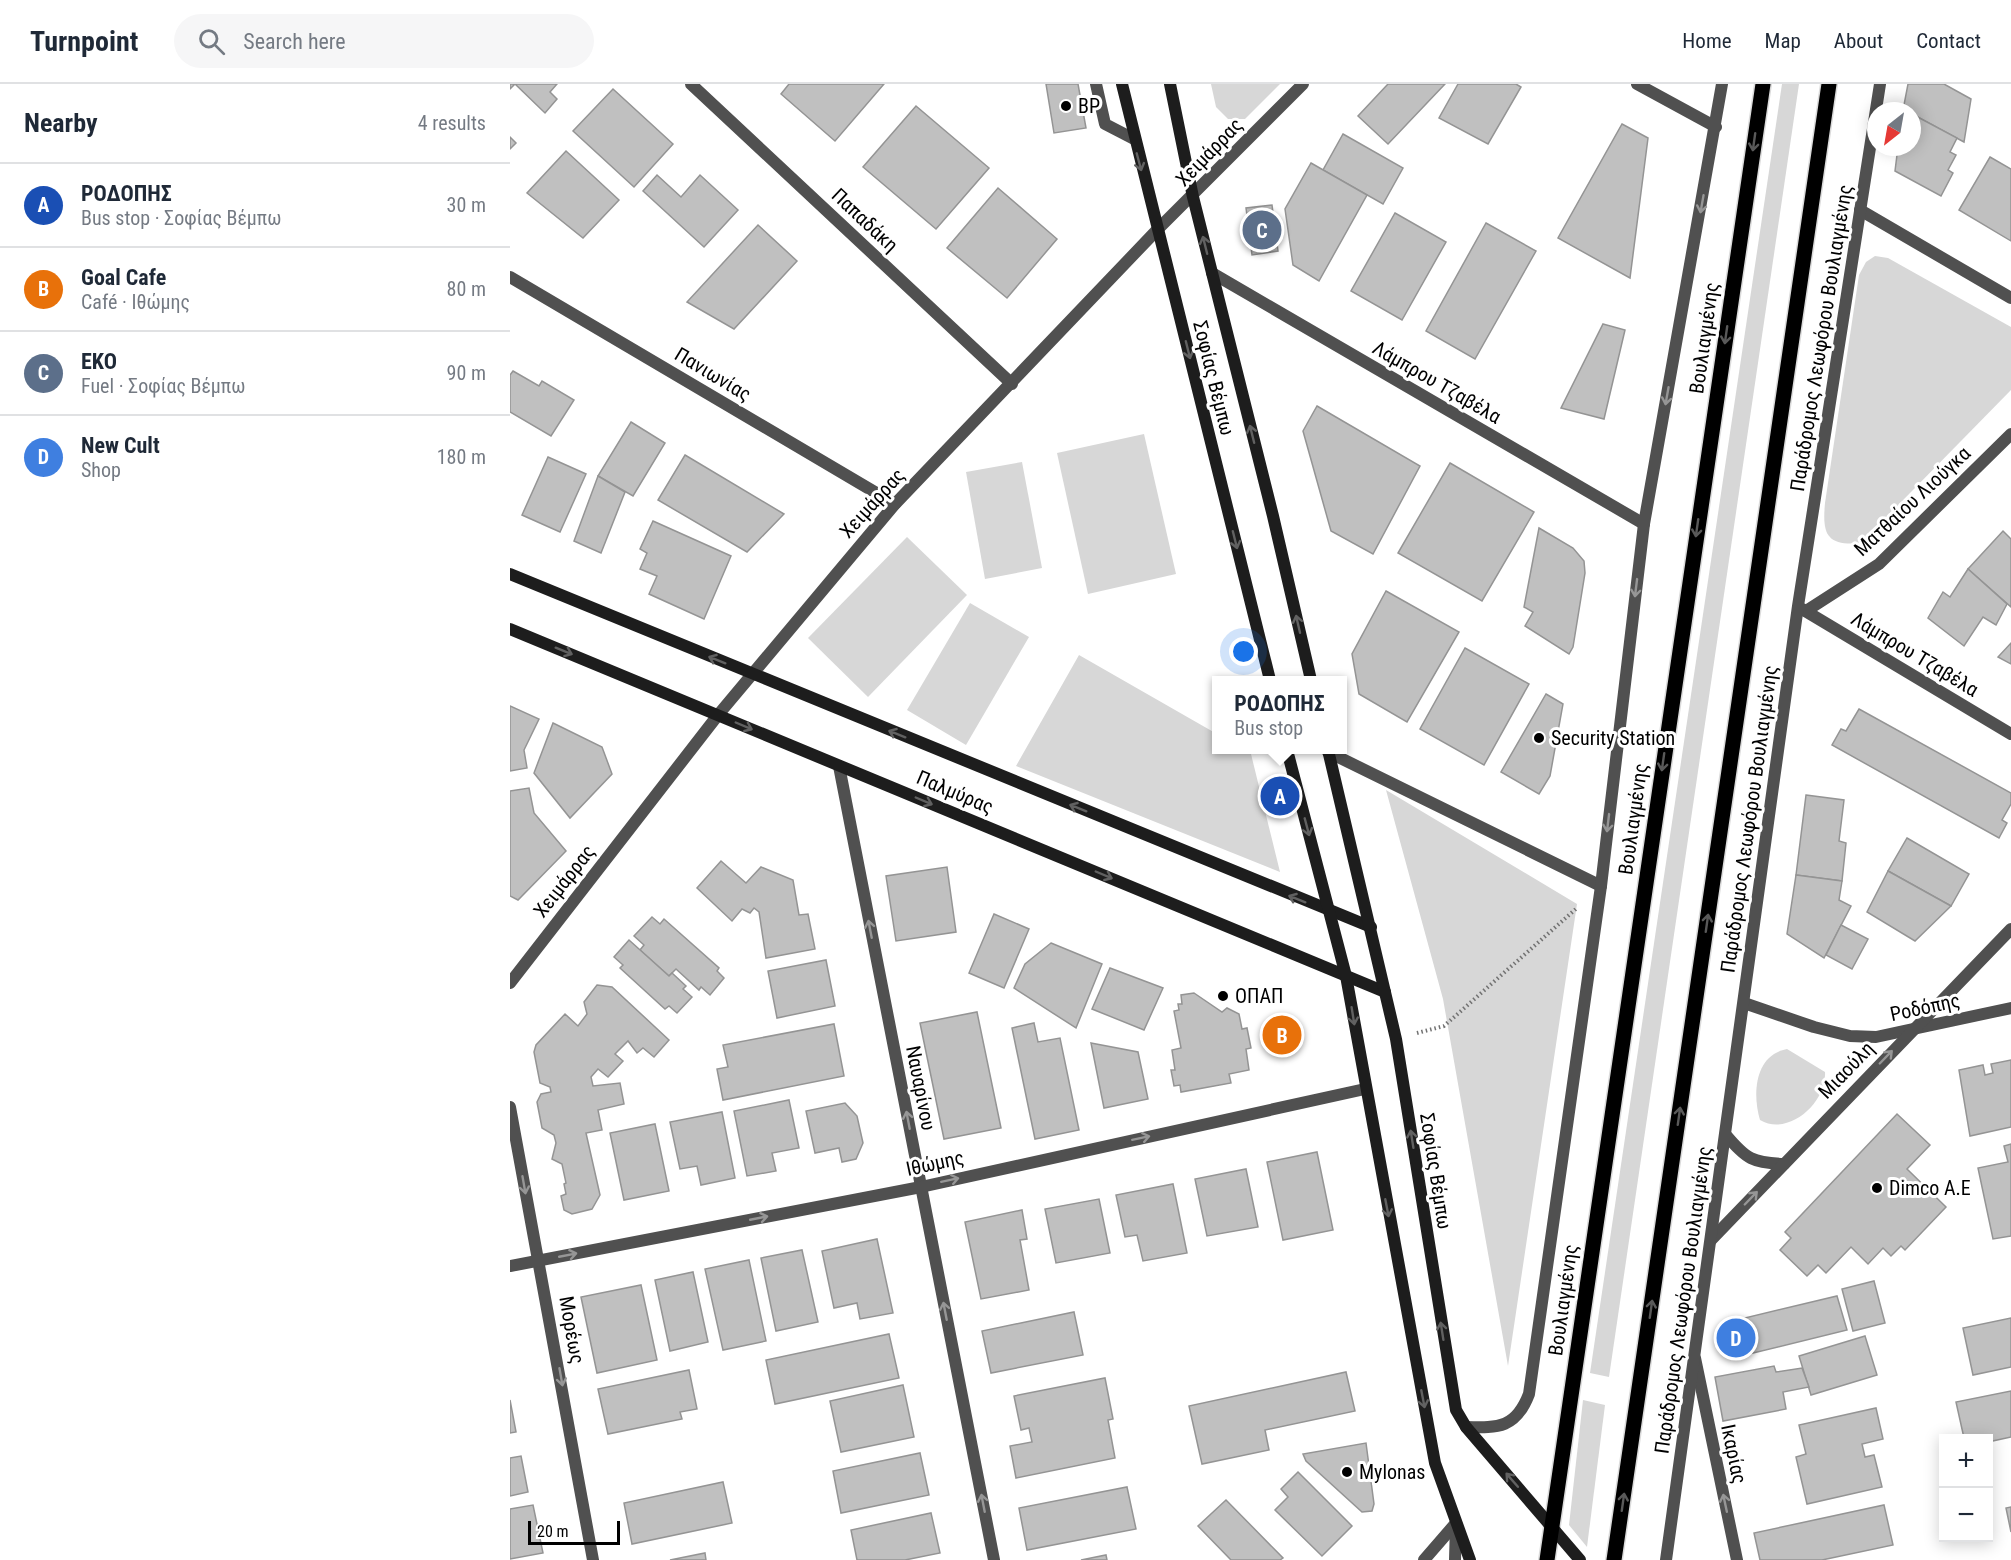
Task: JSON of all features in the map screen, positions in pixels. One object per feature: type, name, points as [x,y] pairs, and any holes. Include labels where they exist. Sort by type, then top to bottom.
[{"type":"main road","name":"Σοφίας Βέμπω","points":[[1122,84],[1269,676]]},
{"type":"main road","name":"Σοφίας Βέμπω","points":[[1170,84],[1193,197],[1310,676]]},
{"type":"main road","name":"Βουλιαγμένης","points":[[1547,1560],[1762,84]]},
{"type":"main road","points":[[1614,1560],[1829,84]]},
{"type":"main road","name":"Παλμύρας","points":[[510,574],[1371,927]]},
{"type":"main road","name":"Παλμύρας","points":[[510,629],[1385,992]]},
{"type":"main road","points":[[1288,754],[1346,976],[1435,1464],[1470,1560]]},
{"type":"main road","name":"Σοφίας Βέμπω","points":[[1329,754],[1396,1039],[1451,1393],[1456,1410],[1466,1427],[1580,1560]]},
{"type":"street","name":"Παπαδάκη","points":[[691,84],[1012,384]]},
{"type":"street","points":[[1096,84],[1105,124],[1134,139]]},
{"type":"street","name":"Χειμάρρας","points":[[510,983],[718,715],[895,504],[1157,230],[1193,197],[1303,84]]},
{"type":"street","points":[[1637,84],[1716,127]]},
{"type":"street","points":[[1466,1427],[1490,1428],[1511,1421],[1520,1414],[1529,1394],[1601,886],[1644,524],[1722,84]]},
{"type":"street","name":"Παράδρομος Λεωφόρου Βουλιαγμένης","points":[[1666,1560],[1744,1003],[1880,84]]},
{"type":"street","points":[[1860,210],[2011,298]]},
{"type":"street","name":"Λάμπρου Τζαβέλα","points":[[1212,273],[1644,524]]},
{"type":"street","name":"Πανιωνίας","points":[[510,277],[895,504]]},
{"type":"street","name":"Ματθαίου Λιούγκα","points":[[1802,609],[1879,564],[2011,434]]},
{"type":"street","name":"Λάμπρου Τζαβέλα","points":[[1802,609],[2011,734]]},
{"type":"street","points":[[1334,754],[1601,886]]},
{"type":"street","name":"Ναυαρίνου","points":[[839,766],[994,1560]]},
{"type":"street","name":"Μιαούλη","points":[[1711,1240],[1912,1029],[2011,929]]},
{"type":"street","name":"Ροδόπης","points":[[1744,1003],[1814,1027],[1850,1036],[1876,1037],[2011,1008]]},
{"type":"street","name":"Ιθώμης","points":[[510,1266],[921,1187],[1365,1089]]},
{"type":"street","name":"Μορέως","points":[[510,1107],[540,1260],[593,1560]]},
{"type":"street","points":[[1726,1135],[1742,1154],[1759,1163],[1784,1164]]},
{"type":"street","name":"Ικαρίας","points":[[1694,1356],[1737,1560]]},
{"type":"street","points":[[1424,1560],[1456,1523]]},
{"type":"street","points":[[1455,1560],[1456,1523]]},
{"type":"path","points":[[1396,1039],[1444,1026],[1601,886]]},
{"type":"shaded area","points":[[1211,84],[1280,84],[1245,119],[1228,119],[1216,107]]},
{"type":"shaded area","points":[[1782,84],[1799,84],[1609,1377],[1590,1373]]},
{"type":"shaded area","points":[[1875,256],[1888,258],[2011,327],[2011,390],[1861,543],[1841,543],[1829,536],[1826,531],[1825,503],[1859,275],[1866,262]]},
{"type":"shaded area","points":[[1144,434],[1176,574],[1088,594],[1057,453]]},
{"type":"shaded area","points":[[1022,462],[1042,568],[985,579],[966,472]]},
{"type":"shaded area","points":[[907,537],[967,595],[868,697],[808,638]]},
{"type":"shaded area","points":[[970,603],[1029,637],[966,745],[907,710]]},
{"type":"shaded area","points":[[1079,655],[1212,731],[1212,754],[1251,754],[1280,872],[1016,766]]},
{"type":"shaded area","points":[[1386,790],[1577,904],[1508,1366],[1443,999]]},
{"type":"shaded area","points":[[1787,1049],[1825,1072],[1824,1083],[1820,1095],[1804,1114],[1783,1124],[1771,1124],[1760,1120],[1756,1098],[1758,1077],[1768,1059]]},
{"type":"shaded area","points":[[1583,1400],[1605,1405],[1587,1547],[1569,1525]]},
{"type":"building","points":[[515,84],[557,84],[550,92],[557,99],[545,113]]},
{"type":"building","points":[[789,84],[884,84],[835,141],[781,94]]},
{"type":"building","name":"BP","points":[[1046,84],[1078,84],[1086,128],[1054,133]]},
{"type":"building","points":[[1388,84],[1445,84],[1388,144],[1358,116]]},
{"type":"building","points":[[1458,84],[1516,84],[1521,87],[1488,144],[1439,118]]},
{"type":"building","points":[[1908,84],[1944,84],[1971,99],[1964,142],[1921,119],[1921,102],[1905,102]]},
{"type":"building","points":[[613,89],[673,144],[634,187],[573,131]]},
{"type":"building","points":[[916,106],[989,168],[936,229],[863,167]]},
{"type":"building","points":[[1921,119],[1957,138],[1950,152],[1956,155],[1948,170],[1953,173],[1941,196],[1895,171],[1897,156],[1921,156]]},
{"type":"building","points":[[1622,124],[1648,138],[1630,278],[1558,238]]},
{"type":"building","points":[[1343,134],[1403,168],[1383,204],[1323,170]]},
{"type":"building","points":[[510,137],[516,143],[510,149]]},
{"type":"building","points":[[566,151],[619,200],[583,238],[527,193]]},
{"type":"building","points":[[1990,157],[2011,169],[2011,241],[1959,210]]},
{"type":"building","points":[[1311,163],[1367,195],[1319,281],[1293,265],[1285,209]]},
{"type":"building","points":[[657,175],[681,197],[700,175],[738,210],[704,247],[643,191]]},
{"type":"building","points":[[998,188],[1057,239],[1007,298],[947,248]]},
{"type":"building","points":[[1272,205],[1278,251],[1252,255],[1246,208]]},
{"type":"building","points":[[1395,213],[1446,242],[1402,320],[1351,291]]},
{"type":"building","points":[[1486,223],[1536,251],[1475,359],[1426,331]]},
{"type":"building","points":[[758,225],[797,261],[734,329],[687,302]]},
{"type":"building","points":[[1603,324],[1625,330],[1604,419],[1561,408]]},
{"type":"building","points":[[513,371],[539,386],[542,381],[574,400],[551,436],[510,412],[510,375]]},
{"type":"building","points":[[1317,406],[1420,466],[1373,554],[1331,531],[1303,431]]},
{"type":"building","points":[[631,422],[665,443],[633,496],[598,476]]},
{"type":"building","points":[[685,455],[784,514],[747,552],[658,500]]},
{"type":"building","points":[[548,457],[586,474],[560,532],[522,515]]},
{"type":"building","points":[[1450,463],[1534,512],[1482,601],[1398,553]]},
{"type":"building","points":[[598,476],[625,492],[601,553],[574,541]]},
{"type":"building","points":[[653,521],[731,556],[704,619],[649,594],[657,576],[640,569],[647,553],[640,549]]},
{"type":"building","points":[[1539,528],[1573,548],[1584,561],[1585,573],[1573,647],[1569,654],[1525,626],[1533,612],[1524,607]]},
{"type":"building","points":[[2003,531],[2011,539],[2011,607],[1968,569]]},
{"type":"building","points":[[1968,569],[2007,604],[1996,625],[1983,617],[1964,646],[1928,618],[1943,592],[1950,597]]},
{"type":"building","points":[[1386,591],[1459,632],[1407,722],[1359,694],[1352,654]]},
{"type":"building","points":[[2011,643],[2011,664],[1998,657]]},
{"type":"building","points":[[1465,648],[1529,684],[1484,765],[1420,729]]},
{"type":"building","name":"Security Station","points":[[1546,694],[1563,704],[1550,776],[1539,794],[1501,772]]},
{"type":"building","points":[[510,706],[539,719],[524,750],[527,768],[510,771]]},
{"type":"building","points":[[1859,709],[2011,793],[2011,804],[2002,820],[2007,823],[1999,838],[1832,745],[1841,729],[1846,731]]},
{"type":"building","points":[[553,723],[602,747],[612,774],[570,818],[534,773]]},
{"type":"building","points":[[529,788],[534,813],[566,851],[518,900],[510,896],[510,791]]},
{"type":"building","points":[[1806,795],[1844,800],[1839,841],[1846,843],[1842,881],[1796,875]]},
{"type":"building","points":[[1907,838],[1969,874],[1951,906],[1888,871]]},
{"type":"building","points":[[721,861],[746,883],[761,867],[793,880],[799,915],[808,914],[815,949],[766,958],[759,912],[754,908],[750,913],[742,909],[732,921],[697,888]]},
{"type":"building","points":[[947,867],[956,932],[896,941],[886,876]]},
{"type":"building","points":[[1888,871],[1951,906],[1915,941],[1867,912]]},
{"type":"building","points":[[1796,875],[1842,881],[1839,900],[1851,906],[1824,958],[1787,934]]},
{"type":"building","points":[[994,914],[1029,929],[1004,988],[969,973]]},
{"type":"building","points":[[652,917],[660,924],[664,919],[719,968],[717,971],[724,978],[710,995],[701,987],[699,990],[676,969],[669,976],[640,950],[644,945],[634,936]]},
{"type":"building","points":[[1841,925],[1868,939],[1852,969],[1826,955]]},
{"type":"building","points":[[629,940],[669,976],[672,973],[686,986],[683,989],[692,997],[677,1013],[669,1006],[665,1009],[620,968],[623,965],[614,957]]},
{"type":"building","points":[[1051,943],[1102,964],[1076,1028],[1014,988],[1025,964]]},
{"type":"building","points":[[826,960],[835,1006],[777,1018],[768,971]]},
{"type":"building","points":[[1110,968],[1163,988],[1144,1030],[1092,1009]]},
{"type":"building","points":[[597,985],[612,987],[669,1040],[654,1057],[643,1048],[637,1053],[628,1041],[615,1054],[623,1061],[608,1077],[598,1069],[591,1077],[593,1086],[620,1083],[624,1104],[598,1110],[602,1130],[586,1133],[600,1195],[592,1209],[572,1214],[564,1210],[561,1196],[566,1194],[562,1164],[552,1159],[556,1143],[554,1135],[542,1128],[537,1102],[541,1094],[551,1092],[550,1087],[540,1083],[534,1052],[536,1045],[565,1014],[578,1026],[587,1014],[584,1002]]},
{"type":"building","points":[[1194,993],[1222,1012],[1227,1008],[1239,1014],[1242,1029],[1247,1028],[1251,1048],[1246,1049],[1249,1070],[1229,1074],[1231,1083],[1181,1092],[1180,1085],[1174,1086],[1171,1070],[1175,1070],[1172,1050],[1181,1048],[1174,1011],[1179,1010],[1178,1004],[1182,1004],[1181,995]]},
{"type":"building","points":[[977,1012],[1001,1128],[944,1139],[920,1023]]},
{"type":"building","points":[[1034,1023],[1038,1042],[1060,1038],[1079,1130],[1035,1139],[1012,1028]]},
{"type":"building","points":[[834,1024],[844,1076],[723,1100],[717,1069],[728,1067],[723,1045]]},
{"type":"building","points":[[1091,1043],[1138,1052],[1148,1099],[1104,1108]]},
{"type":"building","points":[[2011,1060],[2011,1127],[1970,1136],[1959,1070],[1983,1065],[1985,1075],[1993,1073],[1991,1064]]},
{"type":"building","points":[[789,1100],[799,1148],[772,1153],[776,1171],[747,1176],[734,1111]]},
{"type":"building","points":[[845,1103],[857,1116],[863,1143],[856,1159],[842,1162],[839,1148],[815,1153],[806,1111]]},
{"type":"building","points":[[722,1112],[735,1178],[701,1185],[697,1166],[680,1169],[670,1122]]},
{"type":"building","name":"Dimco Α.Ε","points":[[1897,1114],[1930,1145],[1907,1169],[1946,1207],[1905,1250],[1901,1246],[1891,1256],[1883,1248],[1868,1264],[1851,1247],[1826,1273],[1818,1265],[1807,1276],[1780,1250],[1791,1238],[1785,1232]]},
{"type":"building","points":[[655,1124],[669,1191],[624,1200],[610,1133]]},
{"type":"building","points":[[2011,1144],[2011,1236],[1993,1239],[1978,1168],[2008,1162],[2004,1146]]},
{"type":"building","points":[[1317,1152],[1333,1230],[1283,1240],[1267,1162]]},
{"type":"building","points":[[1246,1169],[1258,1227],[1207,1236],[1195,1179]]},
{"type":"building","points":[[1173,1184],[1187,1253],[1143,1261],[1137,1235],[1125,1237],[1116,1195]]},
{"type":"building","points":[[1099,1199],[1110,1253],[1056,1263],[1045,1209]]},
{"type":"building","points":[[1022,1210],[1027,1239],[1020,1240],[1029,1290],[981,1299],[965,1222]]},
{"type":"building","points":[[877,1239],[893,1313],[860,1319],[857,1303],[834,1308],[822,1251]]},
{"type":"building","points":[[802,1250],[818,1322],[776,1331],[761,1258]]},
{"type":"building","points":[[749,1260],[766,1341],[723,1350],[705,1269]]},
{"type":"building","points":[[693,1272],[708,1342],[670,1351],[655,1280]]},
{"type":"building","points":[[1874,1281],[1885,1323],[1853,1331],[1842,1289]]},
{"type":"building","points":[[641,1285],[657,1360],[597,1373],[581,1297]]},
{"type":"building","points":[[1837,1296],[1847,1330],[1745,1355],[1723,1350],[1728,1322]]},
{"type":"building","points":[[1074,1312],[1083,1355],[991,1373],[982,1331]]},
{"type":"building","points":[[2011,1318],[2011,1367],[1973,1375],[1963,1328]]},
{"type":"building","points":[[889,1334],[899,1378],[775,1404],[766,1360]]},
{"type":"building","points":[[1865,1336],[1877,1375],[1811,1395],[1799,1356]]},
{"type":"building","points":[[1774,1366],[1776,1372],[1802,1368],[1809,1387],[1783,1392],[1786,1409],[1723,1421],[1715,1377]]},
{"type":"building","points":[[689,1370],[697,1409],[680,1412],[682,1419],[608,1434],[598,1389]]},
{"type":"building","points":[[1346,1372],[1355,1411],[1265,1430],[1269,1450],[1202,1464],[1189,1406]]},
{"type":"building","points":[[1105,1378],[1113,1419],[1108,1420],[1115,1458],[1016,1478],[1010,1446],[1032,1442],[1029,1428],[1021,1430],[1014,1396]]},
{"type":"building","points":[[903,1385],[914,1437],[841,1452],[830,1401]]},
{"type":"building","points":[[2011,1391],[2011,1437],[1993,1441],[1993,1434],[1963,1434],[1956,1402]]},
{"type":"building","points":[[510,1400],[516,1432],[510,1433]]},
{"type":"building","points":[[1876,1408],[1883,1439],[1862,1444],[1865,1457],[1874,1455],[1882,1487],[1807,1504],[1796,1457],[1806,1454],[1799,1425]]},
{"type":"building","points":[[1366,1443],[1374,1504],[1372,1511],[1362,1512],[1306,1461],[1303,1454]]},
{"type":"building","points":[[920,1453],[929,1495],[841,1513],[833,1471]]},
{"type":"building","points":[[521,1456],[528,1492],[510,1496],[510,1458]]},
{"type":"building","points":[[1298,1472],[1352,1526],[1322,1556],[1275,1510],[1288,1497],[1281,1489]]},
{"type":"building","points":[[723,1482],[732,1523],[632,1544],[624,1503]]},
{"type":"building","points":[[1127,1487],[1136,1529],[1027,1550],[1019,1508]]},
{"type":"building","points":[[1226,1500],[1283,1558],[1280,1560],[1231,1560],[1198,1526]]},
{"type":"building","points":[[533,1505],[543,1553],[510,1559],[510,1509]]},
{"type":"building","points":[[1884,1505],[1893,1545],[1822,1560],[1760,1560],[1754,1533]]},
{"type":"building","points":[[2011,1507],[2011,1532],[2006,1508]]},
{"type":"building","points":[[931,1513],[940,1553],[905,1560],[857,1560],[851,1530]]},
{"type":"building","points":[[705,1553],[706,1560],[670,1560]]},
{"type":"building","points":[[1106,1555],[1107,1560],[1081,1560]]},
{"type":"place","name":"BP","points":[[1066,106]]},
{"type":"place","name":"EKO","points":[[1262,230]]},
{"type":"place","name":"Security Station","points":[[1539,738]]},
{"type":"place","name":"ΡΟΔΟΠΗΣ","points":[[1280,796]]},
{"type":"place","name":"ΟΠΑΠ","points":[[1223,996]]},
{"type":"place","name":"Goal Cafe","points":[[1282,1035]]},
{"type":"place","name":"Dimco Α.Ε","points":[[1877,1188]]},
{"type":"place","name":"New Cult","points":[[1736,1338]]},
{"type":"place","name":"Mylonas","points":[[1347,1472]]}]
